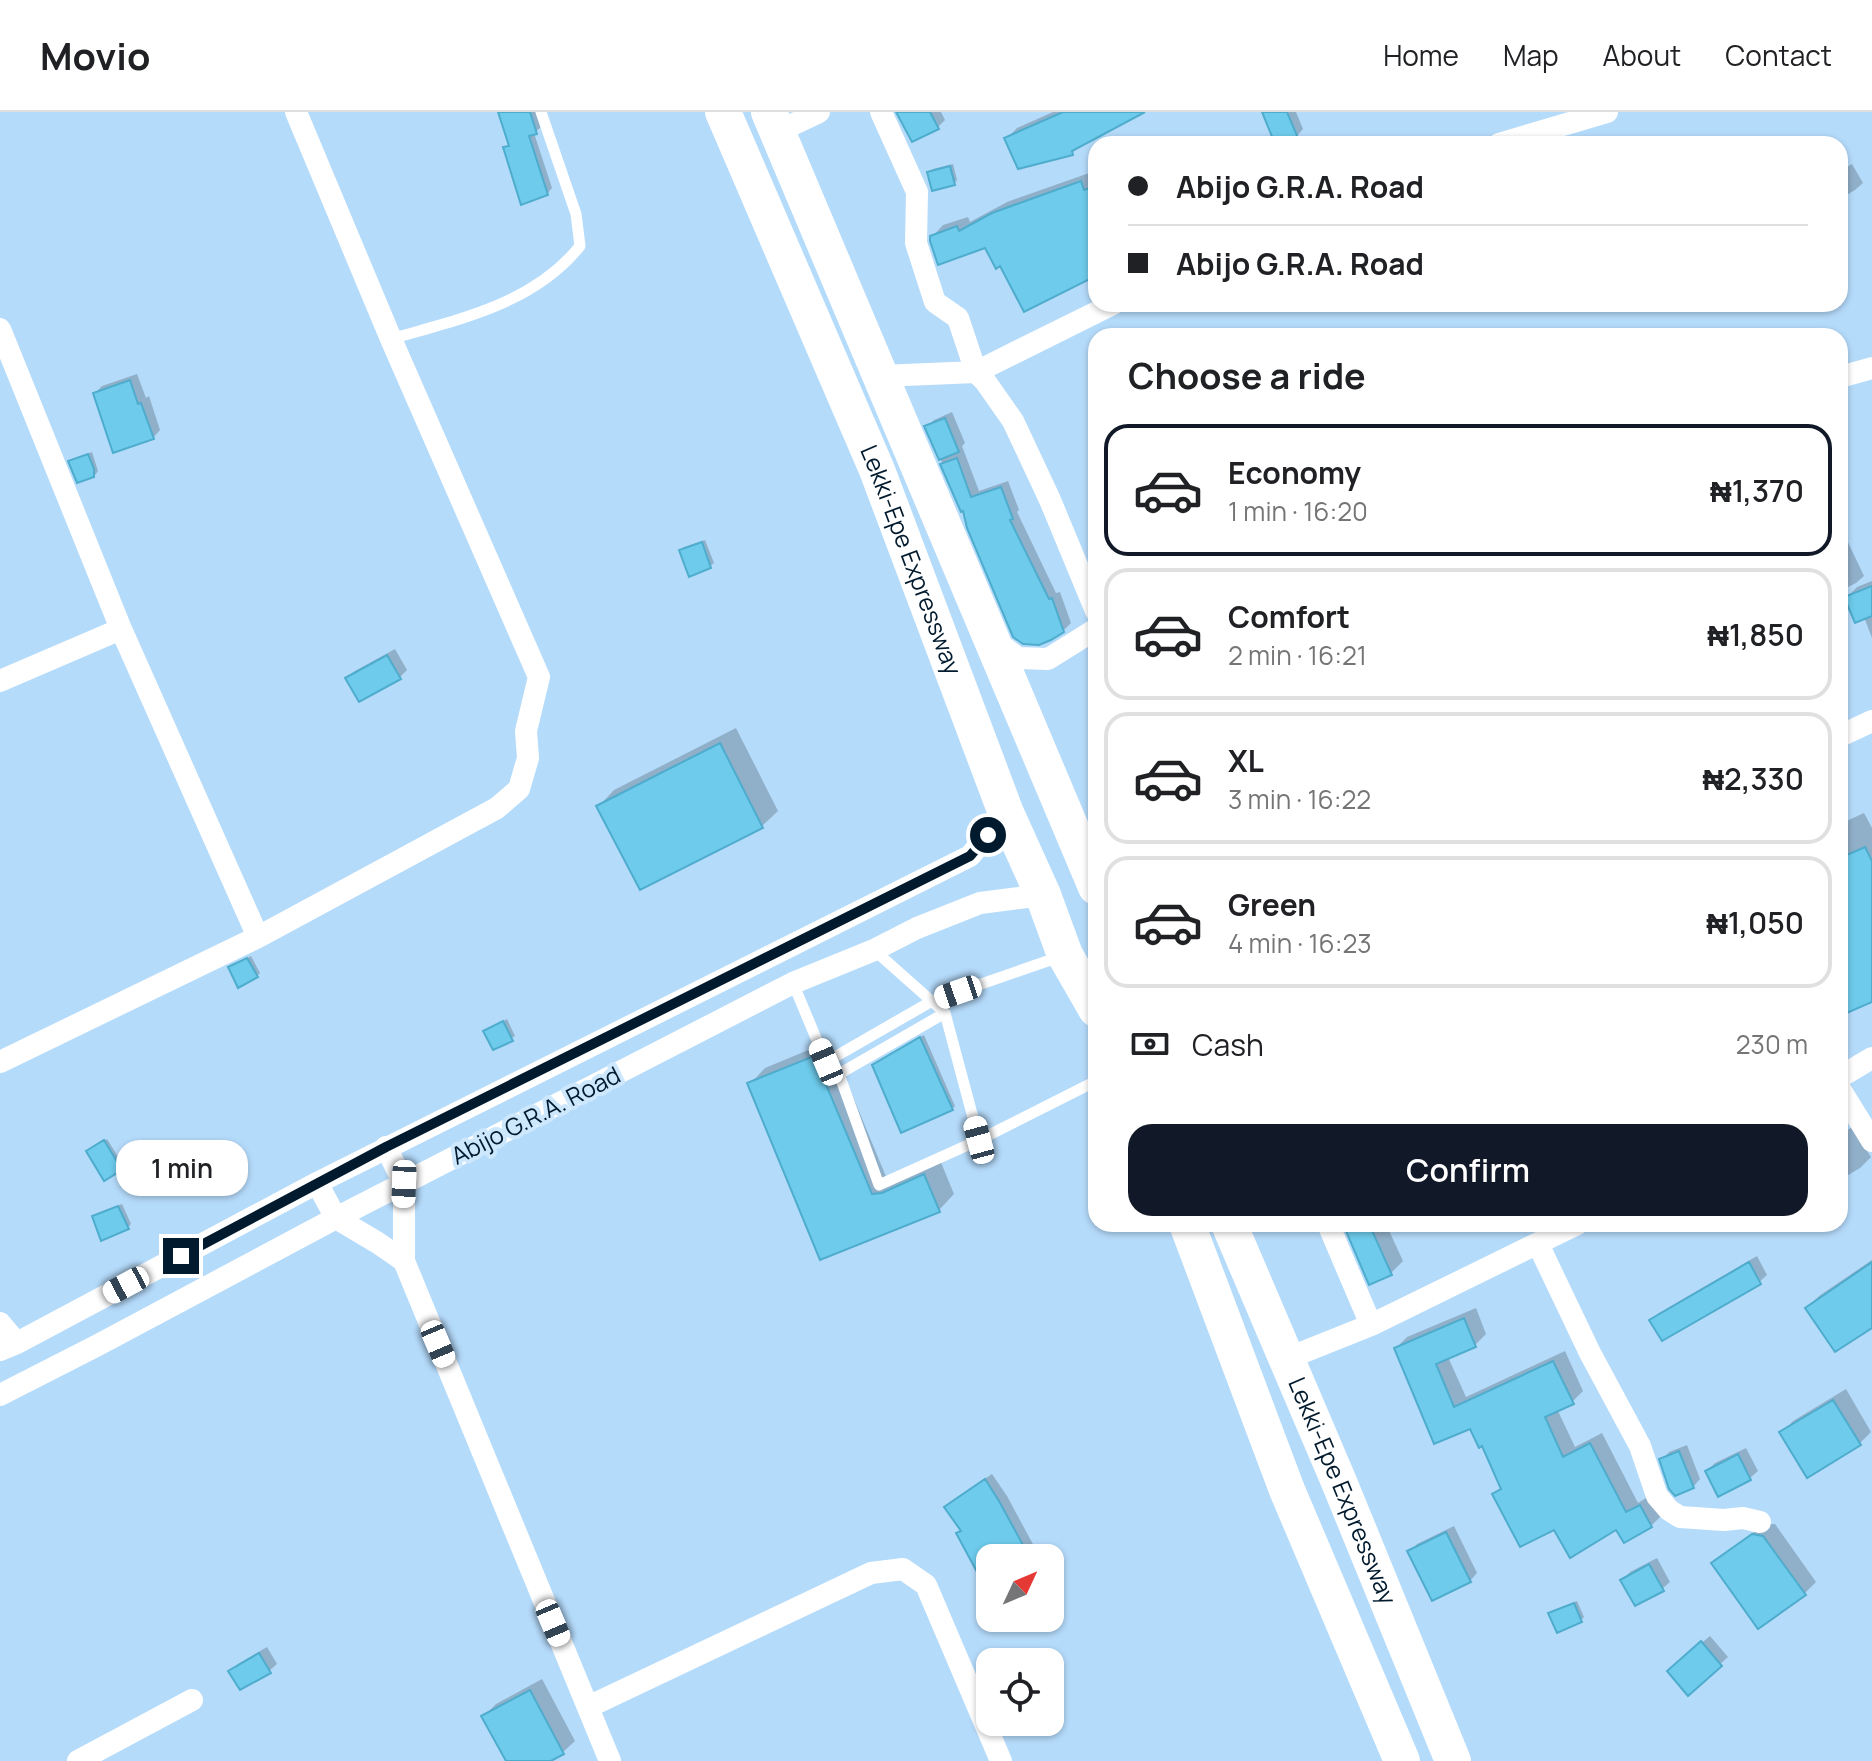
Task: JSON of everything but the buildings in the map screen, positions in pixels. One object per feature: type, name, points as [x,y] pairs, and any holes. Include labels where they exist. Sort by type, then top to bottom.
[{"type":"highway","name":"Lekki-Epe Expressway","points":[[723,112],[877,470],[1006,813],[1043,895],[1065,955],[1088,995]]},
{"type":"highway","name":"Lekki-Epe Expressway","points":[[773,122],[1088,868]]},
{"type":"highway","name":"Lekki-Epe Expressway","points":[[1190,1232],[1287,1490],[1402,1761]]},
{"type":"highway","name":"Lekki-Epe Expressway","points":[[1232,1232],[1453,1761]]},
{"type":"street","points":[[0,1062],[258,937],[497,808],[519,789],[528,758],[526,731],[539,677],[391,339],[296,112]]},
{"type":"street","points":[[773,122],[819,112]]},
{"type":"street","points":[[881,112],[917,192],[916,243],[935,302],[958,318],[976,372],[1013,421],[1088,592]]},
{"type":"street","points":[[1526,136],[1607,112]]},
{"type":"street","points":[[881,376],[976,372],[1097,312]]},
{"type":"street","points":[[0,329],[121,629],[258,937]]},
{"type":"street","points":[[1848,375],[1872,368]]},
{"type":"street","points":[[0,681],[121,629]]},
{"type":"street","points":[[990,637],[1018,658],[1048,659],[1088,634]]},
{"type":"street","points":[[1848,732],[1872,721]]},
{"type":"street","name":"Abijo G.R.A. Road","points":[[8,1347],[386,1147],[970,856],[1006,813]]},
{"type":"street","name":"Abijo G.R.A. Road","points":[[0,1395],[793,983],[980,903],[1043,895]]},
{"type":"street","points":[[1848,1072],[1872,1058]]},
{"type":"street","points":[[1848,1102],[1872,1141]]},
{"type":"street","points":[[386,1147],[404,1184],[404,1261],[610,1761]]},
{"type":"street","points":[[317,1183],[336,1218],[404,1261]]},
{"type":"street","points":[[1331,1232],[1371,1325]]},
{"type":"street","points":[[1286,1359],[1371,1325],[1561,1232]]},
{"type":"street","points":[[1538,1244],[1590,1353],[1640,1446],[1657,1496],[1680,1517],[1743,1518],[1760,1522]]},
{"type":"street","points":[[0,1323],[8,1347]]},
{"type":"street","points":[[588,1707],[871,1573],[903,1569],[926,1585],[1001,1761]]},
{"type":"street","points":[[78,1761],[192,1700]]},
{"type":"lane","points":[[391,339],[493,309],[530,290],[567,263],[580,246],[576,214],[541,112]]},
{"type":"lane","points":[[874,950],[945,1013],[979,1140]]},
{"type":"lane","points":[[826,1062],[932,1001],[1065,955]]},
{"type":"lane","points":[[793,983],[826,1062],[839,1074],[879,1185],[979,1140],[1088,1085]]},
{"type":"lane","points":[[839,1074],[945,1013]]},
{"type":"route","points":[[181,1256],[386,1147],[970,856],[988,835]]}]
